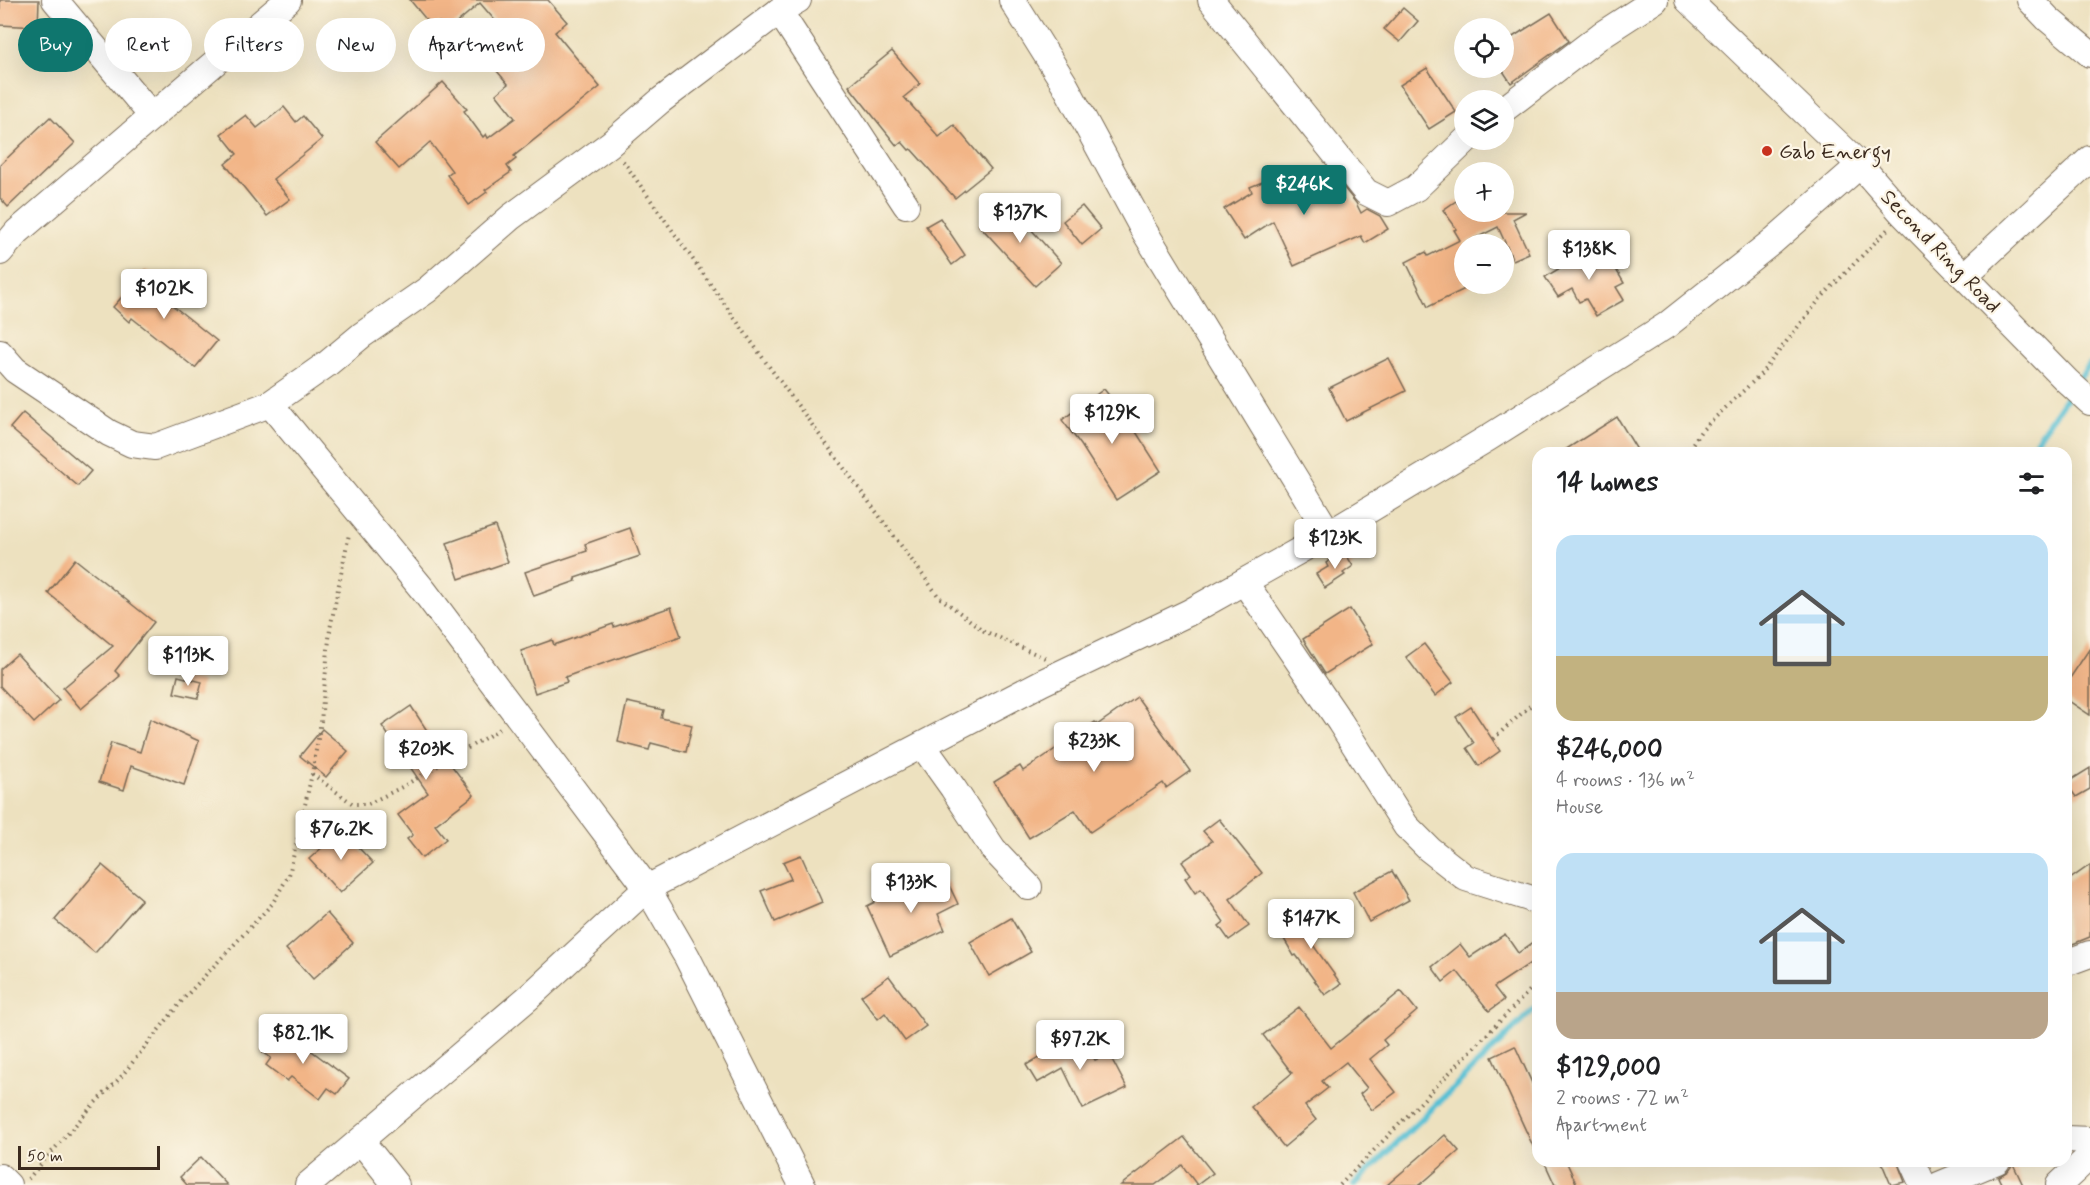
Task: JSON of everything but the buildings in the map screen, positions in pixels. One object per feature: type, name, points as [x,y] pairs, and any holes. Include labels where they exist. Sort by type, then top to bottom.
[{"type":"street","points":[[56,0],[152,117]]},
{"type":"street","points":[[0,252],[18,232],[288,0]]},
{"type":"street","points":[[1012,0],[1064,83],[1143,229],[1329,534]]},
{"type":"street","points":[[1211,0],[1366,192],[1388,203],[1416,188],[1456,150]]},
{"type":"street","points":[[1514,102],[1601,35],[1655,0]]},
{"type":"street","name":"Second Ring Road","points":[[1688,0],[1860,165],[1903,214],[2090,402]]},
{"type":"street","points":[[2030,0],[2048,20],[2090,54]]},
{"type":"street","points":[[0,352],[15,370],[110,433],[132,444],[155,447],[270,404],[427,290],[511,217],[610,144],[660,101],[788,6],[906,205]]},
{"type":"street","points":[[1964,276],[2090,159]]},
{"type":"street","points":[[308,1185],[529,997],[647,888],[998,706],[1245,583],[1329,534],[1488,438],[1667,325],[1773,241],[1860,165]]},
{"type":"street","points":[[270,404],[424,591],[647,888],[687,957],[802,1185]]},
{"type":"street","points":[[1245,583],[1340,722],[1406,826],[1429,849],[1466,878],[1532,899]]},
{"type":"street","points":[[923,746],[993,849],[1029,887]]},
{"type":"street","points":[[2072,961],[2090,954]]},
{"type":"street","points":[[2072,1139],[2090,1140]]},
{"type":"street","points":[[361,1141],[396,1185]]},
{"type":"street","points":[[2059,1185],[2090,1156]]},
{"type":"street","points":[[1915,1167],[1923,1185]]},
{"type":"street","points":[[1939,1185],[1982,1167]]},
{"type":"street","points":[[0,1177],[8,1185]]},
{"type":"path","points":[[610,144],[765,361],[939,597],[984,630],[1041,656],[1075,668]]},
{"type":"path","points":[[1690,447],[1701,431],[1760,375],[1820,299],[1903,214]]},
{"type":"path","points":[[22,1185],[120,1078],[186,996],[272,904],[289,875],[312,774],[321,721],[330,629],[355,506]]},
{"type":"path","points":[[1493,739],[1532,704]]},
{"type":"path","points":[[312,774],[353,804],[368,804],[402,787],[519,718]]},
{"type":"path","points":[[1340,1185],[1532,988]]},
{"type":"waterway","points":[[2076,383],[2090,364]]},
{"type":"waterway","points":[[2032,447],[2070,392]]},
{"type":"waterway","points":[[1354,1185],[1532,1011]]},
{"type":"place","name":"Gab Energy","points":[[1767,151]]}]
